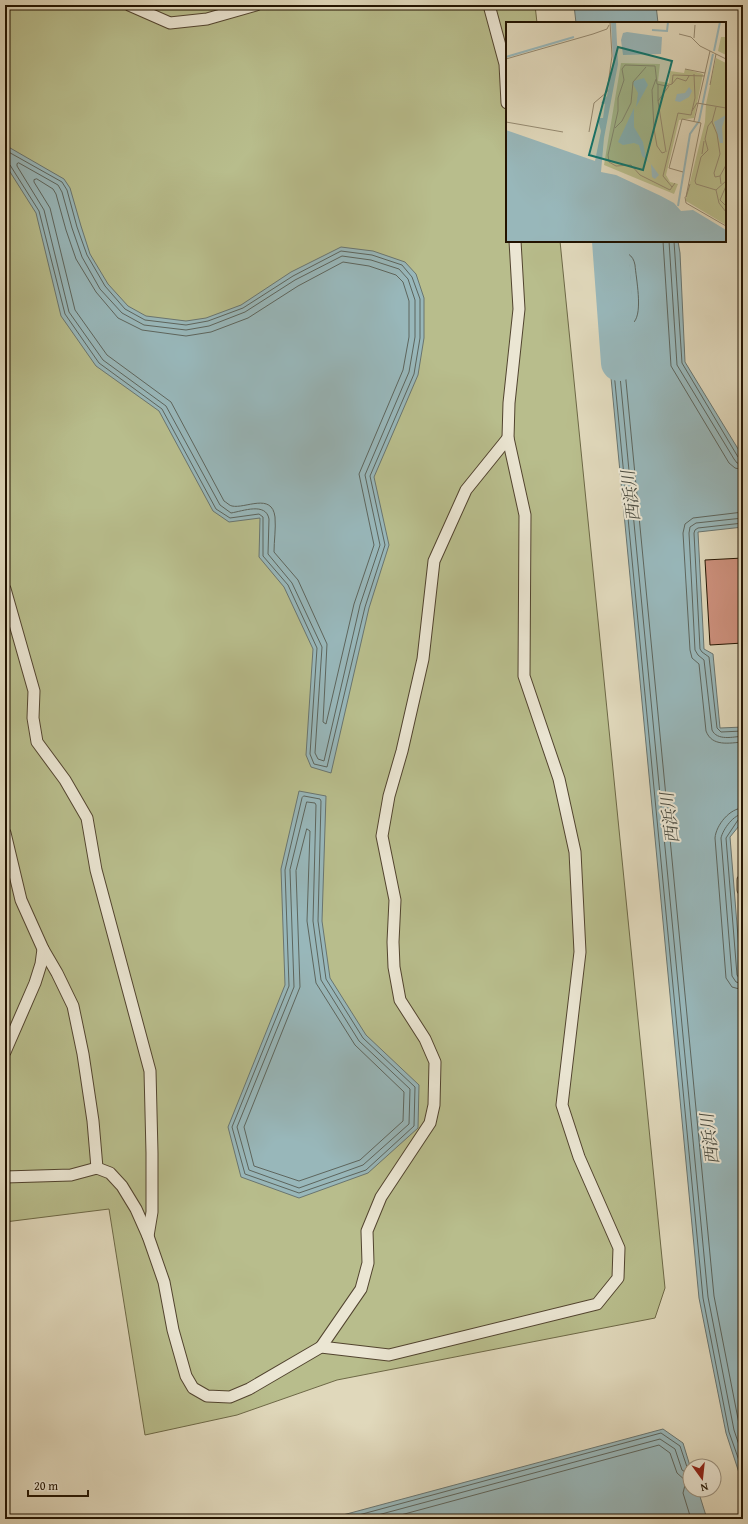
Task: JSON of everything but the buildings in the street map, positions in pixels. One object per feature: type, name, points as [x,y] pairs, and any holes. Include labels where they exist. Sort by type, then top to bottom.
[{"type":"lane","points":[[129,5],[170,23],[207,18],[256,5]]},
{"type":"lane","points":[[489,5],[505,64],[506,84]]},
{"type":"lane","points":[[321,1347],[389,1355],[597,1304],[618,1278],[619,1248],[579,1157],[562,1105],[580,952],[575,852],[559,779],[524,676],[525,515],[508,438],[508,403],[519,309],[515,242]]},
{"type":"lane","points":[[5,1176],[71,1175],[97,1168],[110,1173],[122,1186],[136,1209],[148,1236],[164,1282],[173,1330],[186,1376],[193,1388],[207,1396],[230,1397],[249,1389],[321,1347],[361,1289],[368,1263],[367,1231],[381,1197],[430,1123],[434,1105],[435,1062],[425,1039],[400,1000],[394,967],[393,942],[395,900],[382,836],[388,796],[402,752],[423,660],[434,561],[466,490],[508,438]]},
{"type":"lane","points":[[5,589],[34,690],[33,718],[37,742],[65,780],[87,818],[96,870],[150,1071],[152,1212],[148,1236]]},
{"type":"lane","points":[[5,833],[21,900],[43,950],[57,973],[73,1006],[83,1054],[93,1121],[97,1168]]},
{"type":"lane","points":[[743,880],[743,890]]},
{"type":"lane","points":[[5,1052],[35,982],[41,964],[43,950]]},
{"type":"green space","points":[[5,5],[535,5],[537,22],[506,22],[506,242],[560,242],[665,1288],[655,1318],[337,1380],[237,1415],[145,1435],[109,1209],[5,1222]]},
{"type":"water","points":[[574,5],[656,5],[658,22],[576,22]]},
{"type":"water","points":[[5,145],[64,179],[70,188],[90,254],[108,284],[128,306],[146,316],[186,321],[206,318],[241,305],[291,272],[341,247],[373,251],[405,262],[416,274],[424,298],[424,338],[418,375],[374,477],[389,545],[369,608],[331,773],[311,767],[306,755],[313,649],[284,587],[259,557],[260,518],[229,522],[213,511],[159,411],[96,366],[61,316],[36,213],[5,164]]},
{"type":"water","points":[[600,242],[678,242],[680,253],[685,362],[743,457],[743,527],[698,532],[704,649],[713,654],[720,728],[743,727],[743,821],[730,837],[743,1000],[743,1485],[726,1433],[699,1298],[605,315],[624,311],[620,266],[603,270]]},
{"type":"water","points":[[299,791],[326,796],[322,921],[330,978],[366,1035],[419,1085],[418,1128],[368,1173],[299,1198],[241,1177],[228,1127],[285,985],[281,869]]},
{"type":"water","points":[[663,1429],[683,1443],[688,1458],[682,1458],[682,1498],[700,1498],[707,1519],[328,1519]]},
{"type":"waterway","name":"西浜川","points":[[610,242],[619,363]]}]
